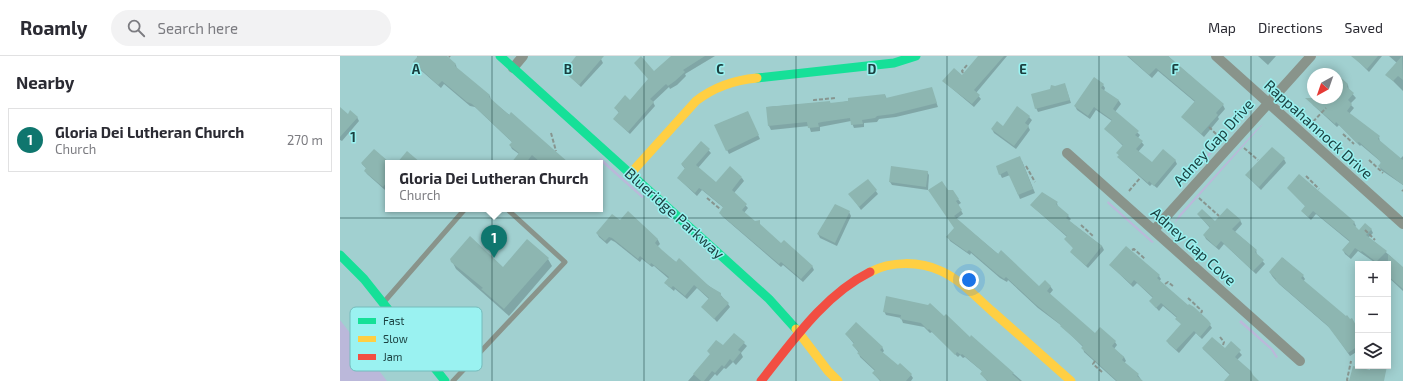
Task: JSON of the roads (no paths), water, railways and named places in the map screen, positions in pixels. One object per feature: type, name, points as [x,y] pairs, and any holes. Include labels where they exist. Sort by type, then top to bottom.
[{"type":"street","name":"Blueridge Parkway","points":[[500,56],[769,299],[800,333],[828,371],[838,381]]},
{"type":"street","points":[[513,68],[523,56]]},
{"type":"street","points":[[630,173],[696,101],[707,93],[726,84],[746,79],[894,63],[916,56]]},
{"type":"street","name":"Rappahannock Drive","points":[[1216,56],[1403,224]]},
{"type":"street","name":"Adney Gap Drive","points":[[1154,230],[1311,56]]},
{"type":"street","name":"Adney Gap Cove","points":[[1067,153],[1300,361]]},
{"type":"street","points":[[340,255],[364,279],[386,307]]},
{"type":"street","points":[[761,381],[800,333],[831,301],[863,275],[882,267],[904,264],[937,269],[967,289],[1071,381]]},
{"type":"street","points":[[437,371],[445,381]]},
{"type":"lane","points":[[383,303],[462,212]]},
{"type":"lane","points":[[482,350],[565,262],[510,212]]},
{"type":"lane","points":[[453,381],[462,371]]},
{"type":"place","name":"Gloria Dei Lutheran Church","points":[[494,258]]}]
